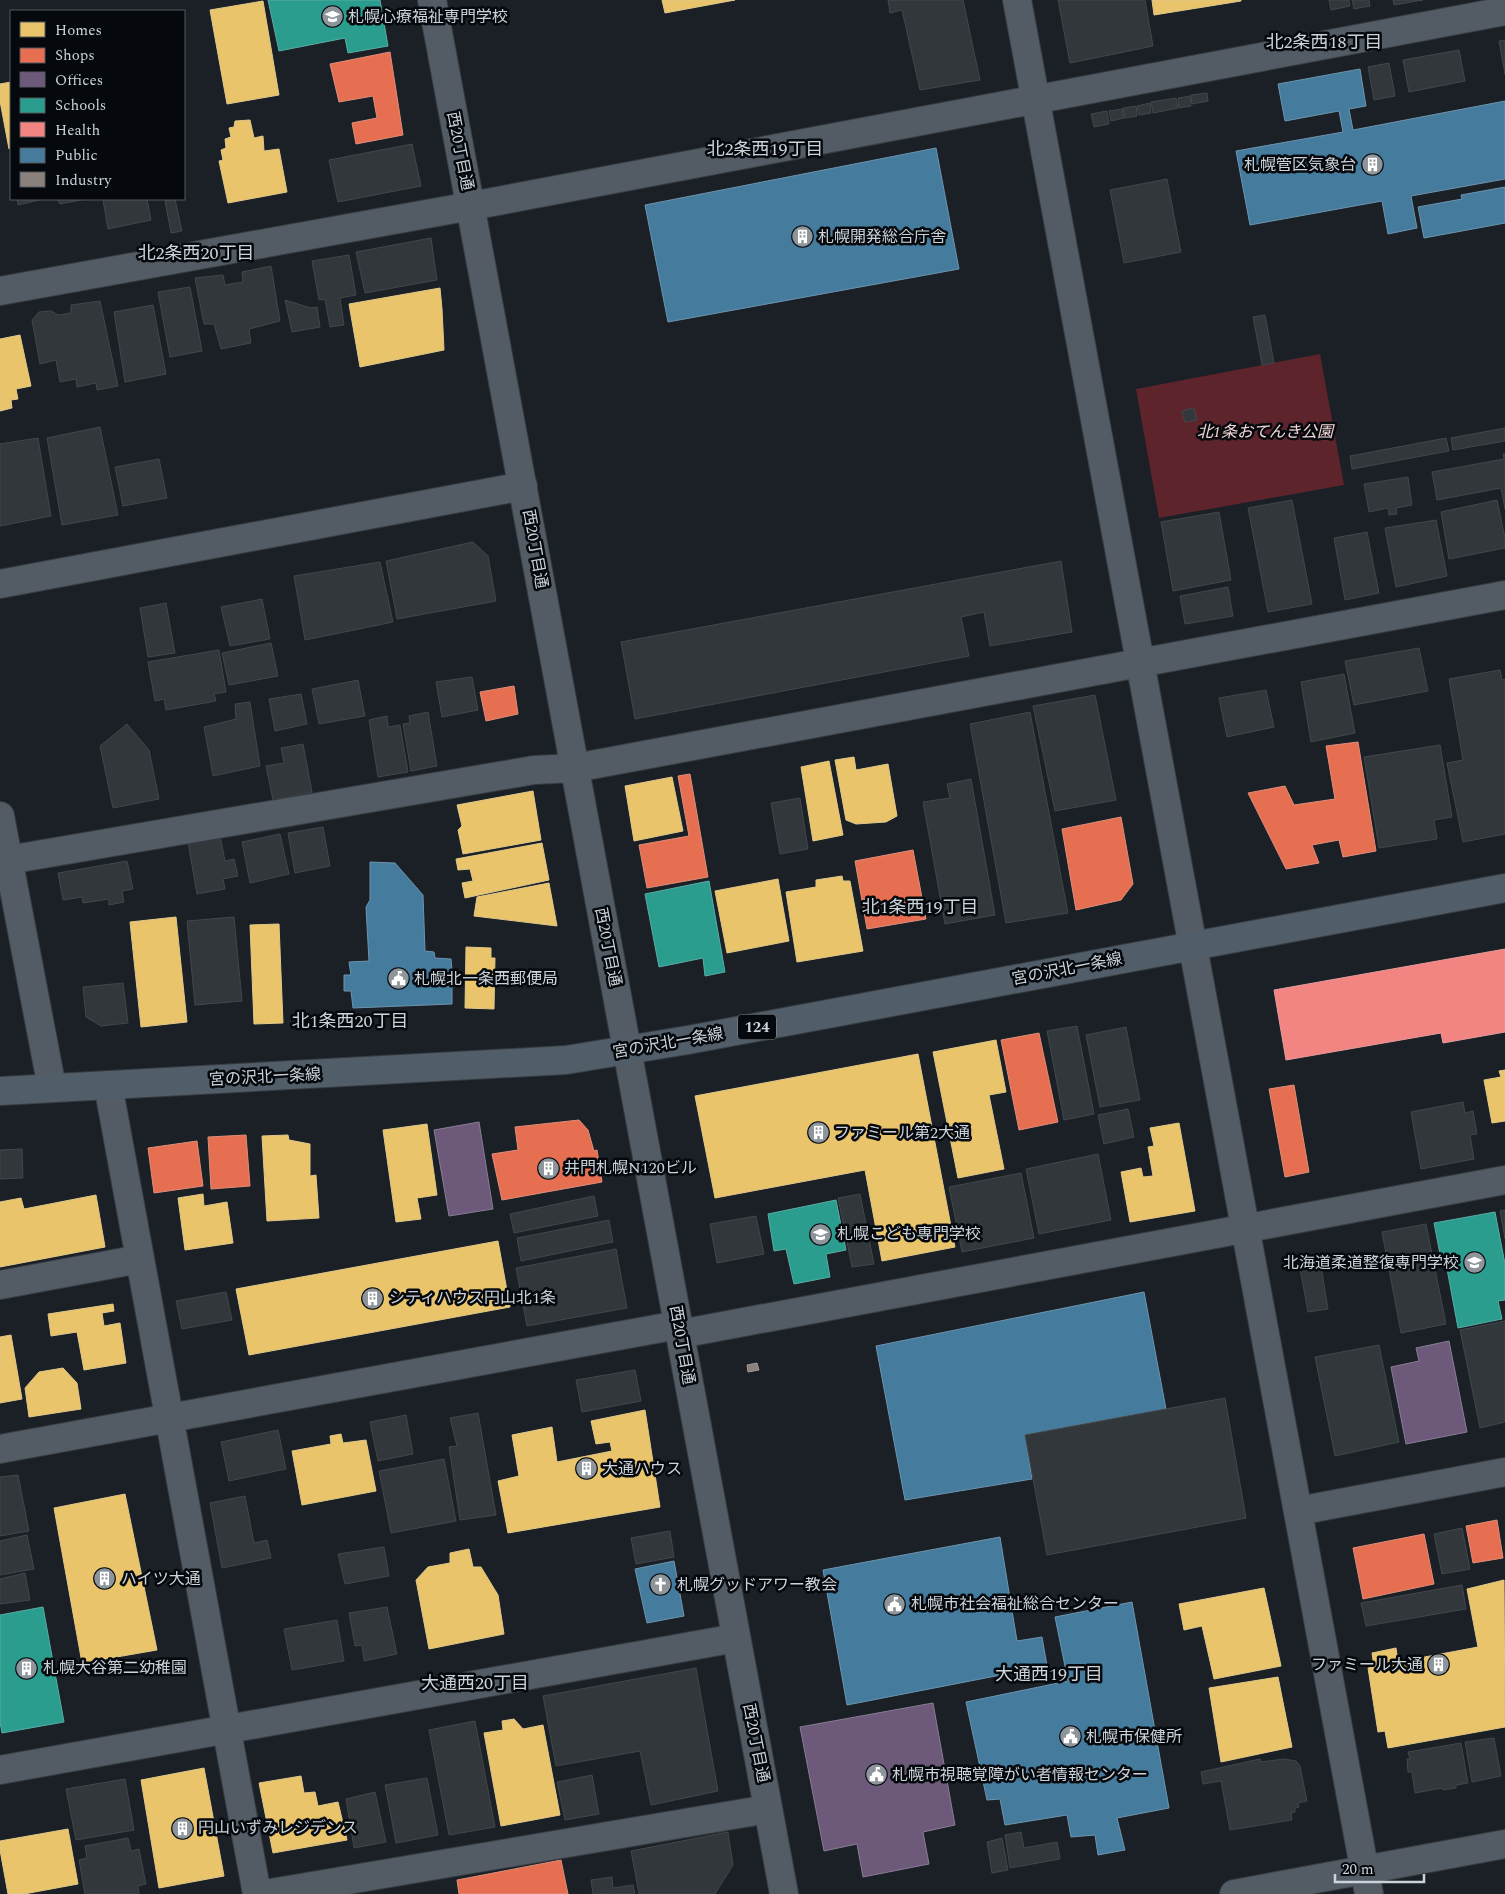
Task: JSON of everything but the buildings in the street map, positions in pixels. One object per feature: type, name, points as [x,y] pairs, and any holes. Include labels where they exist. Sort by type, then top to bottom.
[{"type":"main road","name":"宮の沢北一条線","points":[[0,1091],[566,1060],[1505,888]]},
{"type":"street","name":"西20丁目通","points":[[432,0],[784,1894]]},
{"type":"street","points":[[1018,0],[1366,1882]]},
{"type":"street","points":[[0,291],[471,206],[1505,10]]},
{"type":"street","points":[[0,584],[523,486]]},
{"type":"street","points":[[8,860],[534,770],[575,768],[1505,595]]},
{"type":"street","points":[[0,816],[52,1088]]},
{"type":"street","points":[[108,1085],[257,1894]]},
{"type":"street","points":[[0,1449],[1245,1229],[1505,1180]]},
{"type":"street","points":[[0,1285],[140,1259]]},
{"type":"street","points":[[1298,1511],[1505,1472]]},
{"type":"street","points":[[0,1770],[736,1638]]},
{"type":"street","points":[[265,1894],[768,1809]]},
{"type":"street","points":[[1234,1894],[1366,1882],[1505,1844]]},
{"type":"green space","name":"北1条おてんき公園","points":[[1320,354],[1344,485],[1159,518],[1136,389]]},
{"type":"place","name":"札幌心療福祉専門学校","points":[[332,17]]},
{"type":"place","name":"札幌管区気象台","points":[[1372,165]]},
{"type":"place","name":"札幌開発総合庁舎","points":[[802,237]]},
{"type":"place","name":"札幌北一条西郵便局","points":[[398,979]]},
{"type":"place","name":"ファミール第2大通","points":[[818,1133]]},
{"type":"place","name":"井門札幌N120ビル","points":[[548,1168]]},
{"type":"place","name":"札幌こども専門学校","points":[[821,1234]]},
{"type":"place","name":"北海道柔道整復専門学校","points":[[1475,1263]]},
{"type":"place","name":"シティハウス円山北1条","points":[[373,1298]]},
{"type":"place","name":"大通ハウス","points":[[586,1469]]},
{"type":"place","name":"ハイツ大通","points":[[105,1579]]},
{"type":"place","name":"札幌グッドアワー教会","points":[[661,1585]]},
{"type":"place","name":"札幌市社会福祉総合センター","points":[[895,1604]]},
{"type":"place","name":"ファミール大通","points":[[1439,1665]]},
{"type":"place","name":"札幌大谷第二幼稚園","points":[[27,1668]]},
{"type":"place","name":"札幌市保健所","points":[[1070,1737]]},
{"type":"place","name":"札幌市視聴覚障がい者情報センター","points":[[876,1775]]},
{"type":"place","name":"円山いずみレジデンス","points":[[182,1828]]},
{"type":"district","name":"北2条西18丁目","points":[[1324,42]]},
{"type":"district","name":"北2条西19丁目","points":[[765,149]]},
{"type":"district","name":"北2条西20丁目","points":[[196,253]]},
{"type":"district","name":"北1条西19丁目","points":[[920,907]]},
{"type":"district","name":"北1条西20丁目","points":[[350,1021]]},
{"type":"district","name":"大通西19丁目","points":[[1049,1674]]},
{"type":"district","name":"大通西20丁目","points":[[475,1683]]}]
